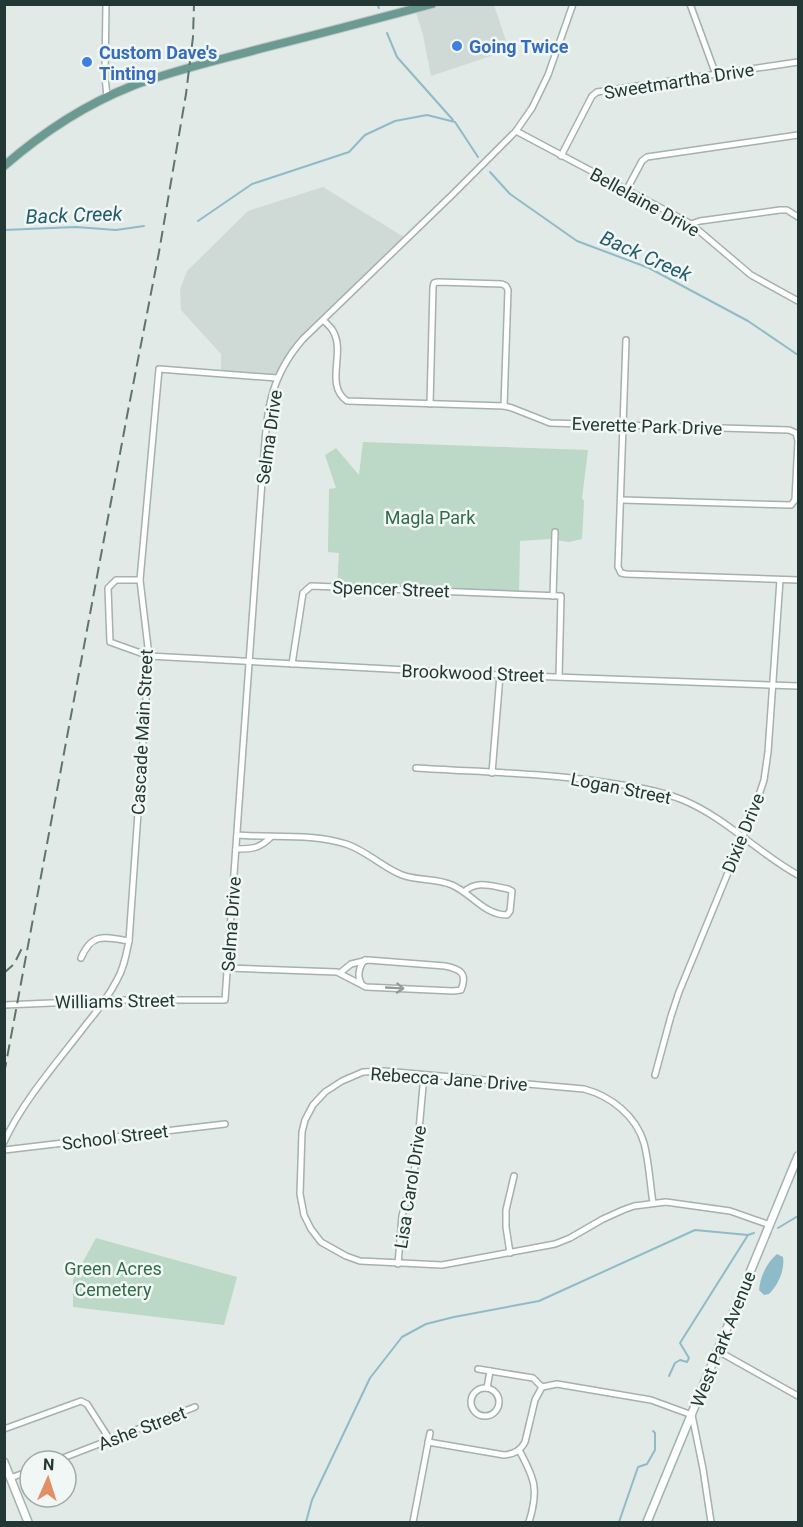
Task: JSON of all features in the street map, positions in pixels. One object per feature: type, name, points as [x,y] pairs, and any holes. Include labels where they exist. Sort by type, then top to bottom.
[{"type":"main road","points":[[4,166],[63,121],[133,86],[190,68],[432,4]]},
{"type":"main road","name":"West Park Avenue","points":[[647,1522],[798,1156]]},
{"type":"main road","points":[[4,1462],[28,1522]]},
{"type":"street","points":[[106,4],[107,97]]},
{"type":"street","name":"Selma Drive","points":[[225,1000],[267,420],[277,378],[291,353],[516,131],[532,108],[549,75],[573,4]]},
{"type":"street","points":[[690,4],[716,75]]},
{"type":"street","name":"Sweetmartha Drive","points":[[561,156],[592,96],[597,92],[798,62]]},
{"type":"street","name":"Bellelaine Drive","points":[[516,131],[691,224],[751,275],[798,301]]},
{"type":"street","points":[[626,191],[642,161],[647,158],[798,135]]},
{"type":"street","points":[[691,224],[780,210],[787,210],[798,217]]},
{"type":"street","points":[[430,404],[433,287],[434,283],[438,282],[506,286],[508,290],[504,406]]},
{"type":"street","name":"Everette Park Drive","points":[[323,320],[334,333],[337,352],[336,387],[341,397],[347,401],[504,406],[550,423],[789,430],[796,433],[798,441],[795,500],[791,505],[621,500]]},
{"type":"street","points":[[626,340],[618,567],[621,573],[798,580]]},
{"type":"street","name":"Cascade Main Street","points":[[4,1142],[28,1101],[105,1001],[118,980],[129,941],[149,656],[140,580],[159,369],[277,378]]},
{"type":"street","points":[[555,532],[553,596],[561,596],[559,677]]},
{"type":"street","name":"Brookwood Street","points":[[140,580],[116,580],[108,588],[110,642],[149,656],[500,675],[798,686]]},
{"type":"street","name":"Dixie Drive","points":[[655,1075],[670,1016],[756,807],[764,780],[780,580]]},
{"type":"street","name":"Spencer Street","points":[[292,664],[303,593],[311,586],[553,596]]},
{"type":"street","points":[[492,773],[500,675]]},
{"type":"street","name":"Logan Street","points":[[416,768],[569,777],[659,791],[708,812],[798,875]]},
{"type":"street","points":[[237,835],[334,841],[361,850],[395,872],[452,884],[498,915],[507,915],[510,911],[512,891],[508,889],[479,885],[471,886],[464,892]]},
{"type":"street","points":[[236,849],[257,847],[264,844],[270,837]]},
{"type":"street","points":[[81,958],[85,948],[97,938],[129,941]]},
{"type":"street","points":[[228,968],[337,972],[366,987],[453,991],[461,990],[463,986],[463,975],[455,968],[365,960],[351,964],[340,973]]},
{"type":"street","points":[[361,984],[360,971],[365,960]]},
{"type":"street","name":"Williams Street","points":[[4,1005],[160,999],[225,1000]]},
{"type":"street","name":"Rebecca Jane Drive","points":[[653,1203],[644,1143],[636,1126],[625,1112],[610,1100],[584,1089],[384,1071],[363,1072],[342,1081],[325,1092],[313,1105],[302,1132],[300,1194],[304,1215],[310,1229],[321,1242],[360,1261],[442,1265],[510,1253],[555,1244],[613,1214],[634,1206],[653,1203],[666,1202],[730,1211],[770,1225]]},
{"type":"street","name":"Lisa Carol Drive","points":[[399,1264],[402,1216],[416,1163],[424,1075]]},
{"type":"street","name":"School Street","points":[[4,1150],[225,1124]]},
{"type":"street","points":[[510,1253],[506,1210],[514,1176]]},
{"type":"street","points":[[718,1351],[798,1396]]},
{"type":"street","points":[[478,1369],[533,1378],[542,1387]]},
{"type":"street","points":[[488,1388],[490,1371]]},
{"type":"street","points":[[542,1387],[557,1384],[631,1395],[692,1415],[711,1522]]},
{"type":"street","points":[[428,1442],[504,1455],[519,1450],[525,1442],[535,1400],[542,1387]]},
{"type":"street","points":[[488,1388],[497,1395],[498,1407],[489,1415],[481,1415],[472,1407],[471,1399],[476,1392],[488,1388]]},
{"type":"street","points":[[4,1429],[81,1401],[87,1404],[110,1440]]},
{"type":"street","name":"Ashe Street","points":[[78,1452],[195,1407]]},
{"type":"street","points":[[413,1522],[430,1433]]},
{"type":"street","points":[[519,1450],[533,1477],[535,1493],[529,1522]]},
{"type":"street","points":[[10,1478],[18,1475]]},
{"type":"shaded area","points":[[432,5],[494,5],[509,50],[431,76],[415,9]]},
{"type":"shaded area","points":[[323,187],[407,239],[302,339],[277,378],[221,374],[221,354],[181,310],[180,289],[187,271],[248,211]]},
{"type":"green space","name":"Magla Park","points":[[363,442],[588,450],[582,498],[584,501],[582,539],[569,542],[549,539],[520,541],[519,594],[337,587],[339,553],[328,552],[329,489],[336,488],[325,455],[336,448],[359,475]]},
{"type":"green space","name":"Green Acres Cemetery","points":[[96,1238],[237,1277],[224,1325],[73,1307],[73,1280]]},
{"type":"water","points":[[777,1254],[783,1257],[782,1272],[769,1294],[764,1295],[759,1290],[761,1280],[767,1265]]},
{"type":"waterway","points":[[377,4],[379,8]]},
{"type":"waterway","points":[[387,33],[397,57],[453,120]]},
{"type":"waterway","name":"Back Creek","points":[[198,221],[252,184],[349,152],[365,135],[395,121],[427,115],[455,122],[478,157]]},
{"type":"waterway","name":"Back Creek","points":[[490,172],[510,194],[577,241],[649,268],[748,321],[798,355]]},
{"type":"waterway","name":"Back Creek","points":[[4,230],[76,227],[116,230],[144,226]]},
{"type":"waterway","points":[[778,1228],[798,1216]]},
{"type":"waterway","points":[[306,1522],[312,1500],[370,1378],[402,1337],[426,1324],[539,1301],[695,1230],[748,1235],[754,1233]]},
{"type":"waterway","points":[[669,1376],[675,1363],[680,1360],[687,1362],[689,1358],[680,1343],[748,1235]]},
{"type":"waterway","points":[[619,1522],[638,1467],[647,1464],[655,1450],[653,1431]]},
{"type":"railway","points":[[4,1074],[159,252],[186,94],[193,37],[194,4]]},
{"type":"railway","points":[[4,973],[14,964],[24,944]]},
{"type":"place","name":"Going Twice","points":[[457,46]]},
{"type":"place","name":"Custom Dave's Tinting","points":[[87,62]]}]
